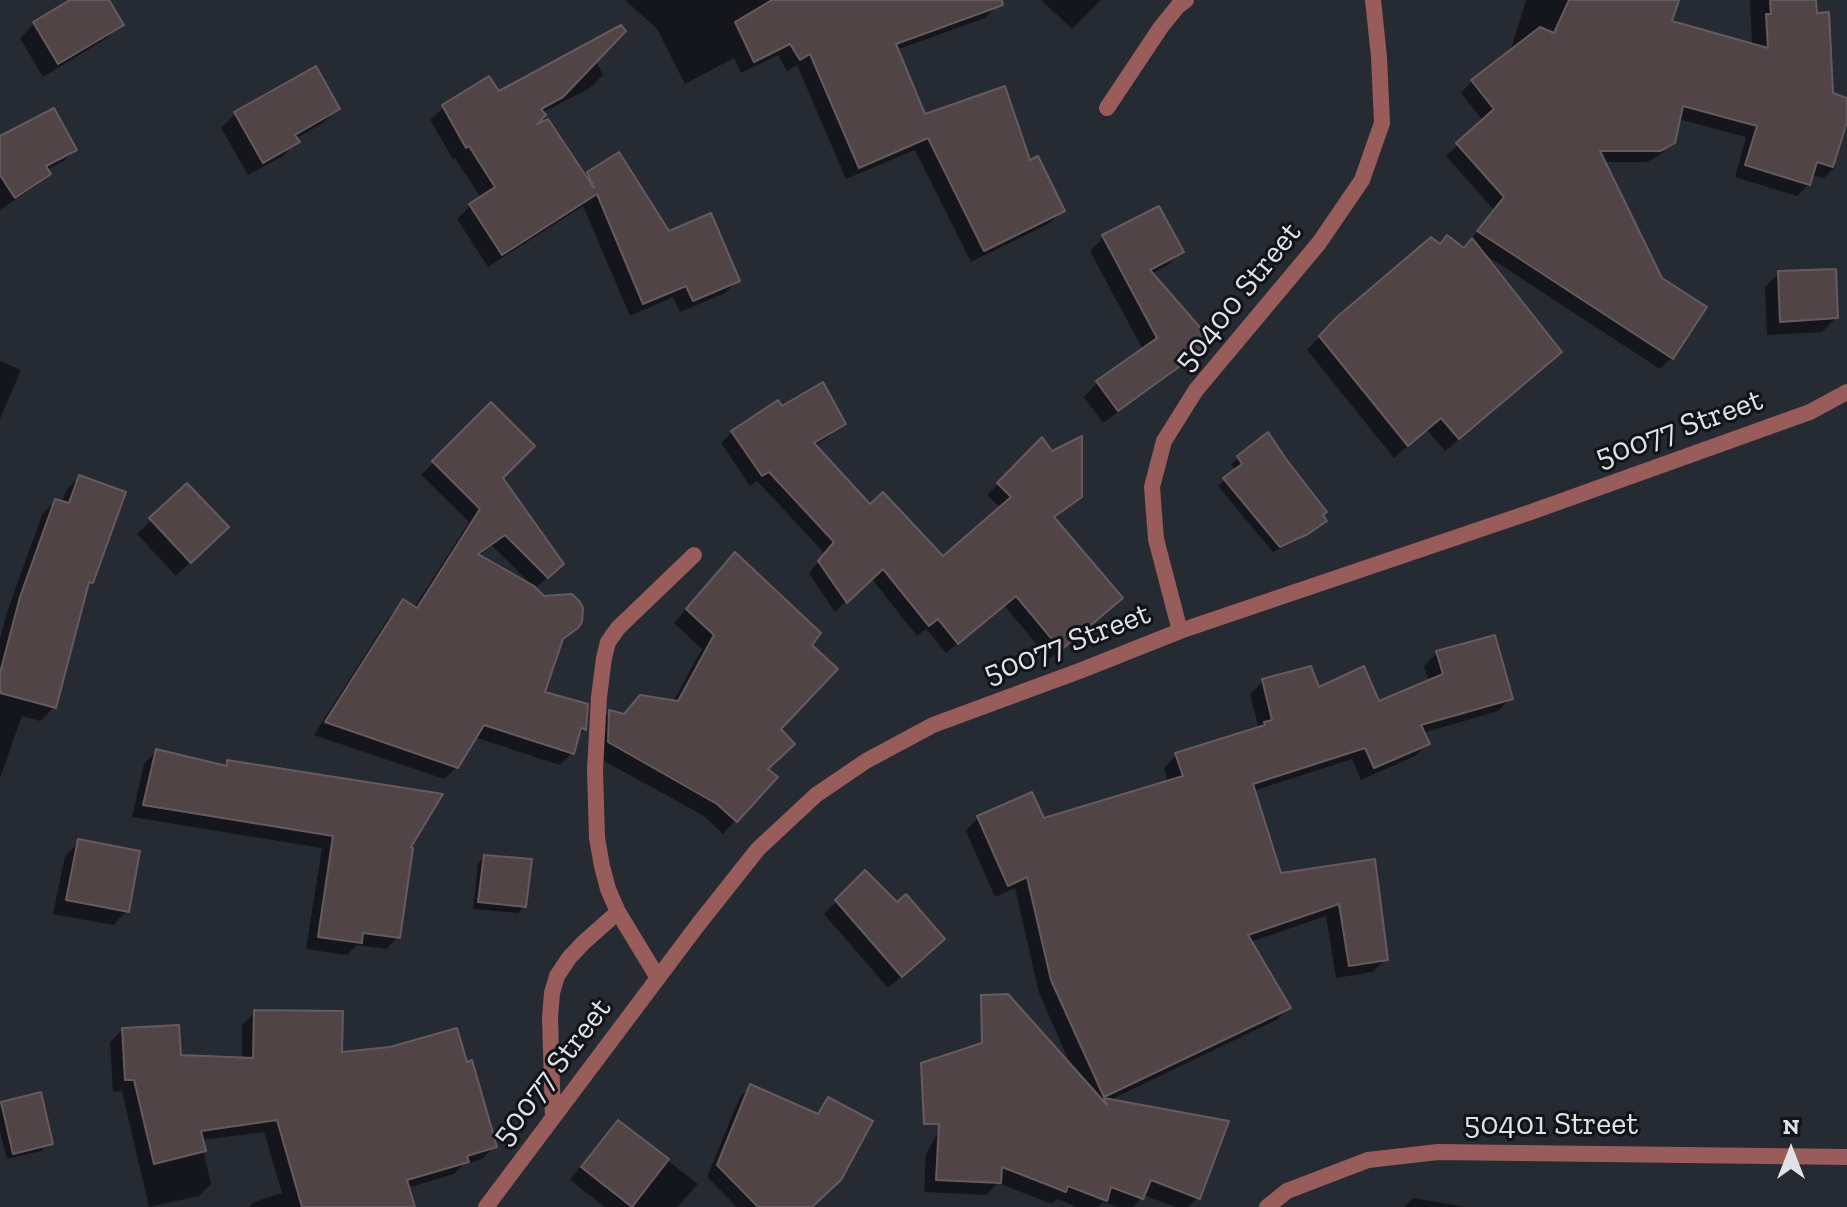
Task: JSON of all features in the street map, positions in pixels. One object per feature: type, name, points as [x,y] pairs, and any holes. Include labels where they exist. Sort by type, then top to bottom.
[{"type":"street","points":[[1107,108],[1161,27],[1186,0]]},
{"type":"street","name":"50400 Street","points":[[1180,631],[1156,539],[1152,487],[1164,441],[1196,390],[1319,243],[1362,180],[1382,123],[1373,0]]},
{"type":"street","name":"50077 Street","points":[[486,1207],[758,849],[816,795],[866,761],[933,725],[1180,631],[1531,512],[1810,412],[1847,392]]},
{"type":"street","points":[[658,978],[618,912],[605,877],[597,838],[595,770],[599,697],[608,642],[618,628],[694,555]]},
{"type":"street","points":[[553,1118],[550,1017],[557,976],[583,943],[618,912]]},
{"type":"street","name":"50401 Street","points":[[1267,1207],[1287,1191],[1368,1160],[1438,1152],[1847,1157]]},
{"type":"building","points":[[70,0],[109,0],[124,25],[58,64],[33,22]]},
{"type":"building","points":[[772,0],[1002,0],[1003,5],[896,44],[925,114],[1005,86],[1030,160],[1038,156],[1065,211],[984,251],[928,138],[859,168],[810,54],[800,60],[790,44],[754,62],[735,22]]},
{"type":"building","points":[[1569,0],[1679,0],[1672,21],[1768,48],[1766,14],[1771,14],[1770,0],[1816,0],[1817,13],[1829,12],[1833,93],[1847,98],[1847,122],[1833,167],[1817,162],[1810,185],[1745,165],[1757,126],[1683,106],[1675,143],[1666,148],[1660,151],[1600,151],[1662,278],[1707,307],[1673,359],[1477,231],[1504,197],[1456,143],[1494,109],[1471,80],[1540,27],[1554,33]]},
{"type":"building","points":[[621,25],[626,31],[563,97],[541,109],[546,115],[537,124],[548,119],[594,188],[587,172],[619,152],[669,231],[711,213],[740,281],[693,301],[686,286],[643,304],[597,194],[502,255],[469,204],[495,187],[469,146],[466,148],[442,105],[489,76],[499,91]]},
{"type":"building","points":[[316,66],[340,109],[295,135],[300,142],[263,163],[234,112]]},
{"type":"building","points":[[54,108],[77,150],[46,166],[51,174],[15,198],[0,175],[0,136]]},
{"type":"building","points":[[1159,206],[1184,252],[1150,270],[1211,340],[1118,411],[1096,381],[1157,338],[1102,235]]},
{"type":"building","points":[[1447,235],[1464,248],[1472,238],[1562,352],[1459,439],[1441,418],[1408,446],[1319,336],[1431,237],[1440,244]]},
{"type":"building","points":[[1836,269],[1838,318],[1780,322],[1778,271]]},
{"type":"building","points":[[823,382],[846,424],[814,443],[870,504],[883,492],[943,556],[1011,497],[997,483],[1042,437],[1052,451],[1082,436],[1082,497],[1054,517],[1123,598],[1061,650],[1016,596],[958,644],[938,619],[929,626],[883,569],[847,603],[818,561],[834,542],[769,472],[762,476],[731,431],[778,400],[782,406]]},
{"type":"building","points":[[491,402],[535,446],[503,478],[564,564],[548,578],[505,535],[478,554],[534,586],[544,596],[572,594],[580,602],[582,622],[563,639],[545,692],[588,704],[586,730],[581,728],[574,754],[484,725],[458,768],[325,722],[403,599],[417,608],[480,509],[432,461]]},
{"type":"building","points":[[1268,432],[1327,512],[1323,515],[1327,521],[1280,547],[1223,478],[1242,464],[1237,456]]},
{"type":"building","points":[[79,475],[126,492],[93,583],[89,582],[56,708],[0,693],[0,673],[20,597],[55,499],[69,503]]},
{"type":"building","points":[[187,483],[229,527],[191,563],[149,518]]},
{"type":"building","points":[[735,552],[821,633],[812,645],[838,669],[781,729],[795,744],[768,769],[778,777],[737,822],[717,804],[608,742],[609,710],[624,714],[640,695],[678,701],[714,635],[686,609]]},
{"type":"building","points":[[1495,635],[1513,699],[1421,725],[1430,744],[1374,768],[1365,748],[1253,784],[1281,873],[1375,859],[1388,960],[1349,966],[1339,904],[1248,935],[1291,1008],[1104,1097],[1051,980],[1027,877],[1008,886],[977,816],[1032,792],[1044,818],[1183,776],[1175,753],[1265,725],[1264,722],[1272,720],[1262,679],[1311,666],[1319,687],[1364,666],[1379,701],[1443,674],[1436,651]]},
{"type":"building","points":[[156,749],[227,766],[227,760],[443,794],[411,847],[400,938],[363,933],[362,943],[318,937],[333,836],[143,805]]},
{"type":"building","points":[[78,839],[140,851],[129,912],[66,900]]},
{"type":"building","points":[[484,855],[532,859],[526,907],[478,902]]},
{"type":"building","points":[[865,870],[897,902],[906,894],[945,939],[902,977],[835,900]]},
{"type":"building","points":[[1008,994],[1107,1105],[1104,1098],[1229,1121],[1200,1199],[1151,1180],[1143,1199],[1111,1187],[1107,1201],[1068,1186],[1066,1192],[1002,1167],[1001,1183],[936,1180],[939,1124],[924,1124],[921,1063],[982,1043],[981,995]]},
{"type":"building","points":[[254,1010],[343,1011],[342,1052],[390,1047],[457,1028],[467,1062],[472,1060],[497,1147],[467,1156],[469,1162],[407,1180],[415,1207],[302,1207],[277,1120],[201,1131],[206,1151],[154,1164],[134,1080],[125,1080],[122,1028],[179,1025],[181,1055],[253,1058]]},
{"type":"building","points":[[750,1084],[818,1114],[828,1097],[873,1121],[841,1180],[812,1207],[758,1207],[717,1165]]},
{"type":"building","points":[[41,1092],[53,1144],[13,1154],[1,1102]]},
{"type":"building","points":[[618,1120],[669,1159],[632,1207],[581,1167]]}]
